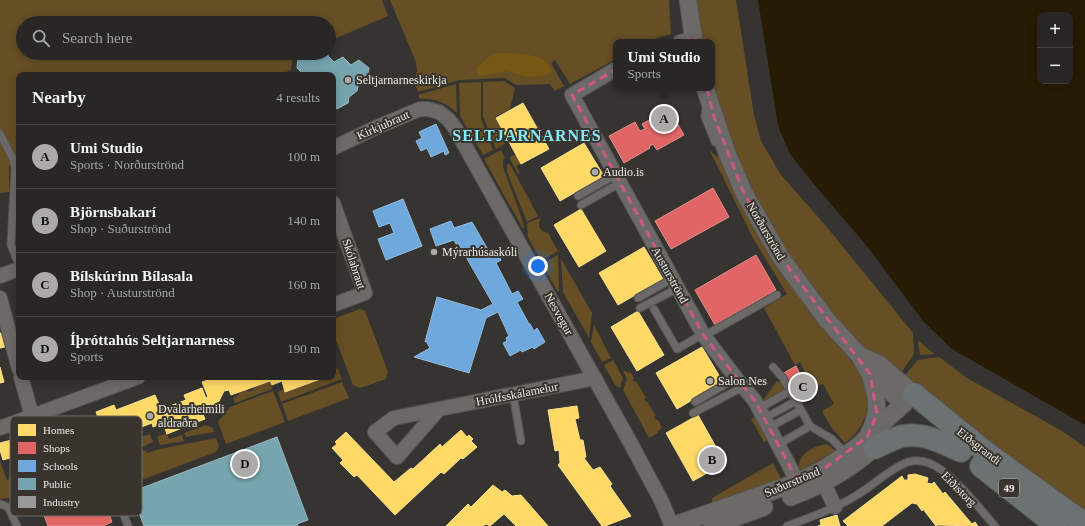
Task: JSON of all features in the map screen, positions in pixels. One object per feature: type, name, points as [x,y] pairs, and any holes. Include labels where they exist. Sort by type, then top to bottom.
[{"type":"main road","name":"Eiðsgrandi","points":[[913,402],[961,451],[1071,524]]},
{"type":"main road","name":"Eiðsgrandi","points":[[913,402],[961,433],[1071,524]]},
{"type":"main road","name":"49","points":[[871,443],[914,435],[936,440],[961,451]]},
{"type":"street","points":[[688,0],[689,39]]},
{"type":"street","name":"Austurströnd","points":[[613,72],[572,95],[703,335],[755,401],[801,487]]},
{"type":"street","name":"Norðurströnd","points":[[706,91],[719,131],[744,192],[781,258],[827,320],[859,355],[870,374],[913,402]]},
{"type":"street","name":"Kirkjubraut","points":[[336,147],[420,109],[435,110]]},
{"type":"street","name":"Nesvegur","points":[[435,110],[443,114],[455,128],[595,378],[660,500],[672,526]]},
{"type":"street","name":"Skólabraut","points":[[336,211],[365,293],[336,304]]},
{"type":"street","points":[[0,276],[16,270]]},
{"type":"street","points":[[0,298],[16,358]]},
{"type":"street","name":"Norðurströnd","points":[[859,355],[879,364],[913,402]]},
{"type":"street","points":[[870,374],[877,400],[877,414],[873,426],[871,443]]},
{"type":"street","name":"Hrólfsskálamelur","points":[[439,409],[595,378]]},
{"type":"street","points":[[22,380],[32,416],[130,380]]},
{"type":"street","name":"Suðurströnd","points":[[672,526],[801,487],[824,484],[846,470],[913,402]]},
{"type":"street","points":[[0,428],[10,424]]},
{"type":"street","name":"Suðurströnd","points":[[712,526],[801,487],[825,468],[857,447],[871,443]]},
{"type":"street","points":[[824,484],[835,507]]},
{"type":"lane","points":[[0,134],[13,159],[15,169],[11,245],[16,258]]},
{"type":"lane","points":[[578,196],[617,179]]},
{"type":"lane","points":[[581,205],[617,179]]},
{"type":"lane","points":[[638,298],[675,283]]},
{"type":"lane","points":[[640,308],[675,283]]},
{"type":"lane","points":[[654,309],[676,349],[777,295]]},
{"type":"lane","points":[[773,367],[783,378],[810,426],[832,439],[847,454]]},
{"type":"lane","points":[[695,402],[740,383]]},
{"type":"lane","points":[[693,413],[740,383]]},
{"type":"lane","points":[[765,418],[789,390]]},
{"type":"lane","points":[[513,394],[521,441]]},
{"type":"lane","points":[[765,418],[796,401]]},
{"type":"lane","points":[[765,418],[801,410]]},
{"type":"lane","points":[[778,444],[810,426]]},
{"type":"lane","name":"Eiðistorg","points":[[788,526],[813,517],[858,495],[896,468],[910,462],[921,461],[937,467],[949,477],[995,526]]},
{"type":"lane","points":[[0,504],[8,507],[10,511]]},
{"type":"lane","points":[[12,516],[17,526]]},
{"type":"lane","points":[[124,516],[128,526]]},
{"type":"highlighted area","points":[[694,38],[714,117],[744,193],[781,258],[870,374],[877,414],[867,437],[825,468],[798,482],[755,401],[704,336],[572,95],[644,53]]},
{"type":"shaded area","points":[[0,0],[382,0],[388,16],[336,38],[336,16],[16,16],[16,60],[292,60],[291,70],[286,72],[16,72],[16,163],[9,165],[9,192],[0,193]]},
{"type":"shaded area","points":[[390,0],[669,0],[671,34],[655,39],[613,39],[613,61],[570,84],[555,60],[551,63],[564,86],[555,91],[550,84],[516,85],[505,78],[459,80],[418,92],[414,82],[417,71],[416,62]]},
{"type":"shaded area","points":[[694,0],[736,0],[754,115],[761,141],[781,175],[826,226],[913,333],[914,354],[899,376],[869,352],[842,327],[779,244],[740,167],[713,91],[715,91],[715,39],[700,39]]},
{"type":"shaded area","points":[[758,0],[1085,0],[1085,425],[952,349],[924,322],[866,245],[790,154],[778,126]]},
{"type":"shaded area","points":[[499,53],[513,53],[538,57],[549,65],[551,71],[546,75],[529,77],[506,71],[480,76],[477,73],[477,67],[490,56]]},
{"type":"shaded area","points":[[504,81],[515,88],[510,109],[495,117],[508,142],[496,149],[483,116],[483,82]]},
{"type":"shaded area","points":[[481,82],[481,119],[493,150],[483,155],[460,116],[459,83]]},
{"type":"shaded area","points":[[456,84],[457,113],[445,104],[431,99],[420,99],[418,95]]},
{"type":"shaded area","points":[[501,150],[505,158],[503,161],[503,167],[522,219],[523,229],[484,159]]},
{"type":"shaded area","points":[[710,151],[721,160],[772,257],[800,298],[868,381],[868,403],[866,415],[856,433],[845,443],[831,427],[822,411],[834,404],[823,384],[818,386],[811,373],[807,376],[800,362],[795,365],[764,308],[787,294],[754,240]]},
{"type":"shaded area","points":[[516,154],[521,163],[516,166],[520,173],[518,174],[510,159],[510,157]]},
{"type":"shaded area","points":[[509,164],[538,216],[527,222],[507,172],[507,165]]},
{"type":"shaded area","points":[[540,218],[539,227],[542,231],[548,233],[558,251],[541,261],[528,237],[527,223]]},
{"type":"shaded area","points":[[558,255],[559,291],[558,292],[542,264]]},
{"type":"shaded area","points":[[561,259],[592,313],[589,338],[563,292]]},
{"type":"shaded area","points":[[360,309],[365,311],[388,372],[386,379],[360,388],[353,385],[336,340],[336,318]]},
{"type":"shaded area","points":[[594,325],[611,358],[602,362],[591,342]]},
{"type":"shaded area","points":[[918,340],[934,354],[920,355]]},
{"type":"shaded area","points":[[939,357],[967,378],[1062,431],[1085,447],[1085,517],[903,377],[918,360]]},
{"type":"shaded area","points":[[613,360],[623,378],[620,388],[615,385],[604,365]]},
{"type":"shaded area","points":[[336,368],[338,369],[342,379],[281,402],[278,392],[284,389],[286,392],[318,380],[336,380]]},
{"type":"shaded area","points":[[623,371],[631,373],[634,378],[634,382],[636,381],[646,398],[644,399],[646,402],[647,401],[656,416],[654,417],[658,420],[662,428],[658,431],[658,433],[649,438],[623,390],[627,379]]},
{"type":"shaded area","points":[[270,381],[272,389],[235,403],[233,398],[239,395],[239,393],[247,390],[248,392],[254,390],[253,388]]},
{"type":"shaded area","points":[[777,381],[781,382],[784,390],[765,401],[763,400]]},
{"type":"shaded area","points":[[342,382],[349,398],[288,421],[282,404]]},
{"type":"shaded area","points":[[273,391],[285,422],[226,444],[218,422],[230,407]]},
{"type":"shaded area","points":[[755,417],[768,440],[764,442],[751,419]]},
{"type":"shaded area","points":[[206,425],[213,428],[214,432],[186,437],[184,433]]},
{"type":"shaded area","points":[[167,433],[169,439],[182,435],[184,441],[160,445],[157,437]]},
{"type":"shaded area","points":[[150,434],[153,442],[144,446],[145,447],[142,447],[142,437]]},
{"type":"shaded area","points":[[216,438],[219,446],[216,452],[142,480],[142,450],[146,451],[147,453]]},
{"type":"shaded area","points":[[826,444],[835,451],[799,471],[800,460],[806,452]]},
{"type":"shaded area","points":[[0,461],[7,480],[10,479],[10,498],[0,499]]},
{"type":"shaded area","points":[[773,463],[781,479],[712,503],[712,498]]},
{"type":"building: Homes","points":[[523,103],[549,149],[521,164],[496,118]]},
{"type":"building: Homes","points":[[584,143],[604,176],[560,201],[541,168]]},
{"type":"building: Homes","points":[[581,209],[606,251],[579,267],[554,225]]},
{"type":"building: Homes","points":[[644,247],[663,279],[618,305],[599,273]]},
{"type":"building: Homes","points":[[638,311],[664,355],[637,371],[611,327]]},
{"type":"building: Homes","points":[[0,333],[5,347],[0,348]]},
{"type":"building: Homes","points":[[702,347],[723,382],[677,409],[656,373]]},
{"type":"building: Homes","points":[[0,367],[4,382],[0,383]]},
{"type":"building: Homes","name":"Dvalarheimili aldraðra","points":[[208,380],[318,380],[285,392],[282,381],[272,385],[270,381],[231,395],[229,390],[224,391],[217,405],[212,407],[211,404],[208,405],[205,398],[208,397],[202,382]]},
{"type":"building: Homes","name":"Dvalarheimili aldraðra","points":[[202,388],[210,409],[202,412],[205,419],[167,434],[163,423],[153,427],[152,423],[142,427],[142,416],[98,416],[96,412],[114,405],[116,410],[155,395],[162,411],[162,409],[186,400],[184,395]]},
{"type":"building: Homes","points":[[577,406],[579,418],[575,419],[580,440],[583,440],[586,457],[584,458],[593,470],[600,467],[612,484],[610,486],[631,516],[605,526],[602,526],[558,465],[560,463],[559,450],[555,451],[548,410]]},
{"type":"building: Homes","points":[[698,415],[725,463],[693,481],[666,433]]},
{"type":"building: Homes","points":[[461,430],[467,437],[469,435],[473,439],[471,441],[477,447],[463,459],[461,458],[444,474],[441,472],[395,515],[357,475],[354,477],[340,463],[343,460],[332,448],[337,444],[335,442],[346,432],[394,482],[411,468],[413,469],[440,444],[442,447]]},
{"type":"building: Homes","points":[[10,440],[10,458],[3,460],[0,450],[0,443]]},
{"type":"building: Homes","points":[[915,474],[928,478],[927,483],[932,484],[934,482],[943,494],[945,492],[972,524],[975,522],[978,526],[936,526],[923,509],[922,511],[917,504],[912,503],[882,526],[848,526],[843,521],[902,476],[904,480],[908,480],[908,475]]},
{"type":"building: Homes","points":[[493,485],[502,492],[505,490],[512,496],[521,495],[548,526],[516,526],[504,514],[490,526],[486,524],[483,526],[446,526],[468,504],[471,507]]},
{"type":"building: Homes","points":[[837,515],[840,526],[818,526],[821,525],[820,520]]},
{"type":"building: Shops","points":[[669,109],[684,135],[657,150],[653,144],[649,147],[650,148],[624,163],[609,136],[635,122],[640,131],[645,129],[642,124]]},
{"type":"building: Shops","points":[[713,188],[729,217],[671,249],[655,221]]},
{"type":"building: Shops","points":[[756,255],[776,290],[715,325],[695,290]]},
{"type":"building: Shops","points":[[796,366],[803,380],[808,377],[815,391],[802,398],[794,384],[790,387],[782,374]]},
{"type":"building: Shops","points":[[44,516],[110,516],[112,522],[103,526],[48,526]]},
{"type":"building: Schools","points":[[436,124],[449,153],[445,155],[444,151],[431,157],[427,148],[421,151],[416,141],[422,138],[419,132]]},
{"type":"building: Schools","points":[[403,199],[422,246],[386,260],[378,239],[394,233],[390,223],[379,227],[373,211]]},
{"type":"building: Schools","points":[[451,221],[454,228],[472,222],[491,255],[497,252],[501,260],[496,263],[512,294],[518,291],[523,299],[517,302],[529,324],[534,331],[537,328],[545,342],[534,349],[533,347],[522,352],[521,350],[510,356],[503,343],[507,341],[506,338],[509,336],[498,312],[486,318],[469,373],[414,357],[430,348],[426,341],[425,342],[437,297],[481,310],[493,304],[458,243],[456,244],[454,240],[436,246],[430,229]]},
{"type":"building: Public","name":"Seltjarnarneskirkja","points":[[343,57],[351,65],[359,60],[369,68],[367,78],[359,82],[357,91],[349,97],[348,103],[337,109],[336,72],[301,72],[297,68],[298,60],[332,60],[334,62]]},
{"type":"building: Public","points":[[277,437],[308,520],[297,524],[298,526],[144,526],[140,516],[142,516],[142,488]]},
{"type":"place","name":"Seltjarnarneskirkja","points":[[348,80]]},
{"type":"place","name":"Umi Studio","points":[[664,119]]},
{"type":"place","name":"Audio.is","points":[[595,172]]},
{"type":"place","name":"Mýrarhúsaskóli","points":[[434,252]]},
{"type":"place","name":"Salon Nes","points":[[710,381]]},
{"type":"place","name":"Bílskúrinn Bílasala","points":[[803,387]]},
{"type":"place","name":"Dvalarheimili aldraðra","points":[[150,416]]},
{"type":"place","name":"Björnsbakarí","points":[[712,460]]},
{"type":"place","name":"Íþróttahús Seltjarnarness","points":[[245,464]]},
{"type":"district","name":"SELTJARNARNES","points":[[527,135]]}]
